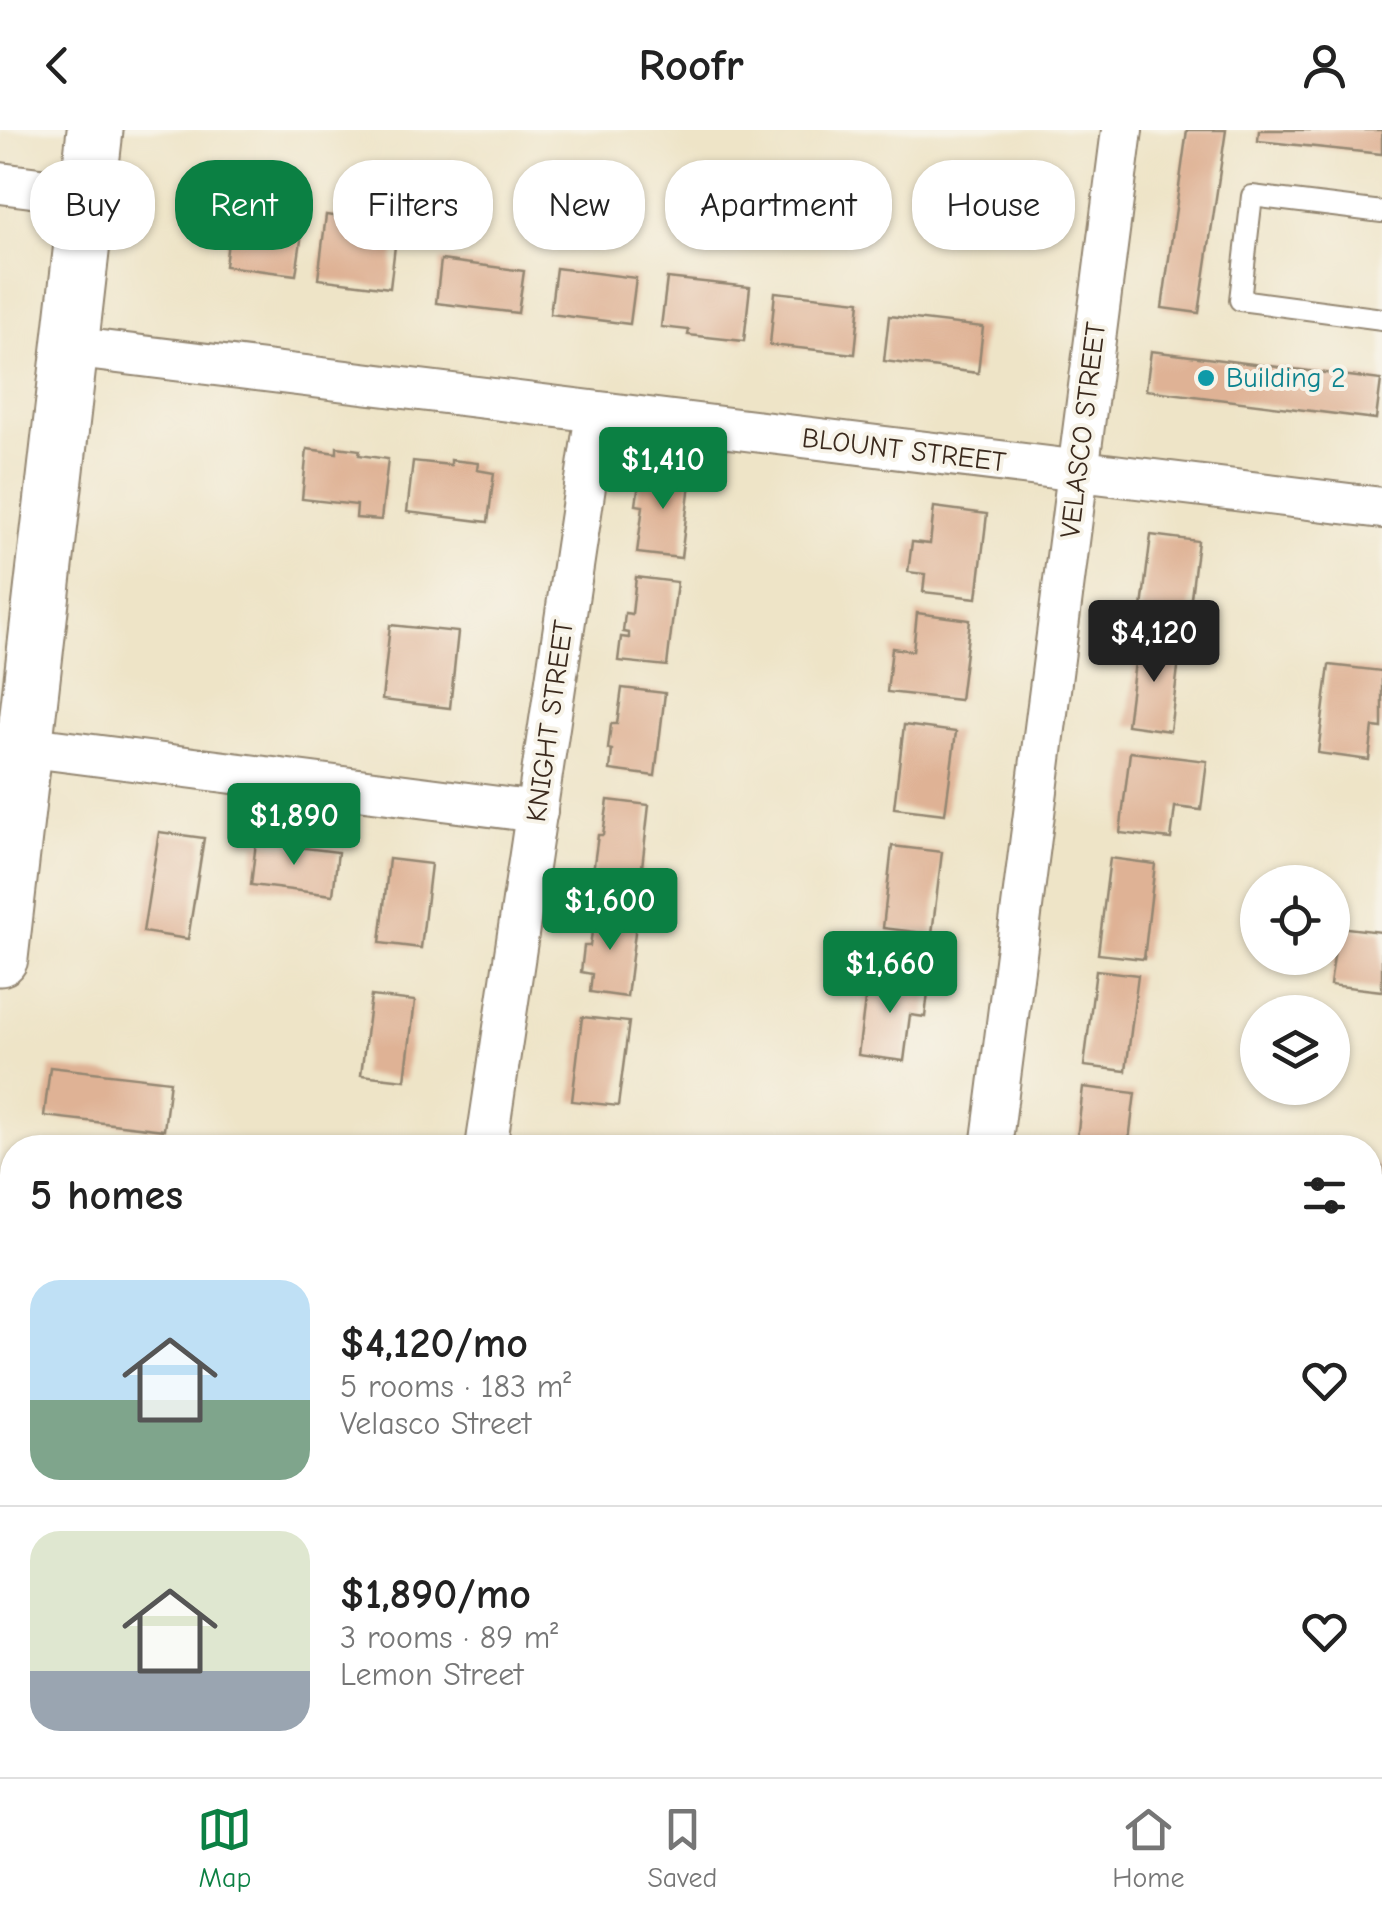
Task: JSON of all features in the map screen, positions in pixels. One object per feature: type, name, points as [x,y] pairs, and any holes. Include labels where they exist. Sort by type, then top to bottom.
[{"type":"street","points":[[91,160],[95,130]]},
{"type":"street","name":"VELASCO STREET","points":[[993,1135],[1122,130]]},
{"type":"street","points":[[0,183],[30,187]]},
{"type":"street","points":[[0,958],[12,744],[80,250]]},
{"type":"street","name":"BLOUNT STREET","points":[[69,347],[1382,508]]},
{"type":"street","name":"KNIGHT STREET","points":[[488,1135],[596,413]]},
{"type":"street","points":[[12,744],[537,812]]},
{"type":"lane","points":[[1382,212],[1252,196],[1240,300],[1382,319]]},
{"type":"building","points":[[1187,130],[1226,130],[1199,313],[1162,308]]},
{"type":"building","points":[[1259,130],[1382,130],[1382,154],[1258,141]]},
{"type":"building","points":[[326,215],[333,216],[333,250],[395,250],[390,288],[318,279]]},
{"type":"building","points":[[227,250],[300,250],[296,275],[225,266]]},
{"type":"building","points":[[441,260],[524,271],[518,313],[436,303]]},
{"type":"building","points":[[556,268],[636,278],[630,324],[550,314]]},
{"type":"building","points":[[667,278],[750,287],[744,341],[688,335],[689,330],[661,327]]},
{"type":"building","points":[[775,292],[860,301],[855,354],[770,345]]},
{"type":"building","points":[[889,316],[983,327],[978,373],[884,361]]},
{"type":"building","points":[[1151,351],[1381,380],[1376,419],[1146,390]]},
{"type":"building","points":[[337,447],[388,459],[381,520],[356,518],[357,505],[302,499],[307,449],[337,453]]},
{"type":"building","points":[[451,460],[478,463],[477,470],[494,473],[488,522],[407,512],[413,461],[451,465]]},
{"type":"building","points":[[641,469],[691,475],[681,558],[637,553],[643,506],[636,505]]},
{"type":"building","points":[[934,507],[987,514],[977,598],[923,592],[925,574],[908,572],[912,542],[930,544]]},
{"type":"building","points":[[1151,535],[1198,541],[1188,622],[1141,616]]},
{"type":"building","points":[[636,577],[677,582],[667,666],[618,661],[621,637],[629,638],[629,633],[623,632],[625,613],[632,614]]},
{"type":"building","points":[[917,613],[970,620],[960,700],[887,692],[892,648],[913,651]]},
{"type":"building","points":[[390,625],[458,632],[450,708],[382,700]]},
{"type":"building","points":[[1138,639],[1181,644],[1170,731],[1127,725]]},
{"type":"building","points":[[1329,665],[1382,671],[1382,728],[1373,727],[1369,760],[1318,753]]},
{"type":"building","points":[[622,688],[665,693],[655,776],[610,770],[611,724],[617,724]]},
{"type":"building","points":[[904,725],[956,732],[945,814],[894,808]]},
{"type":"building","points":[[1130,752],[1207,761],[1201,810],[1175,807],[1171,839],[1120,833]]},
{"type":"building","points":[[608,800],[649,805],[640,885],[592,879]]},
{"type":"building","points":[[159,832],[204,838],[188,939],[143,932]]},
{"type":"building","points":[[256,842],[338,852],[333,895],[251,885]]},
{"type":"building","points":[[892,846],[942,852],[932,934],[883,928]]},
{"type":"building","points":[[1110,858],[1155,864],[1144,959],[1098,954]]},
{"type":"building","points":[[389,859],[431,864],[421,948],[380,943]]},
{"type":"building","points":[[595,911],[637,916],[627,997],[590,992],[592,974],[581,972]]},
{"type":"building","points":[[1350,928],[1382,932],[1382,991],[1330,985],[1331,975],[1350,975]]},
{"type":"building","points":[[1096,970],[1138,975],[1126,1071],[1084,1066]]},
{"type":"building","points":[[868,976],[929,984],[925,1017],[910,1015],[904,1061],[858,1055]]},
{"type":"building","points":[[371,996],[415,1001],[405,1080],[361,1075]]},
{"type":"building","points":[[582,1017],[629,1022],[618,1106],[572,1101]]},
{"type":"building","points":[[50,1067],[170,1081],[164,1130],[44,1116]]},
{"type":"building","points":[[1083,1087],[1135,1093],[1130,1135],[1077,1135]]},
{"type":"place","name":"Building 2","points":[[1206,378]]}]
